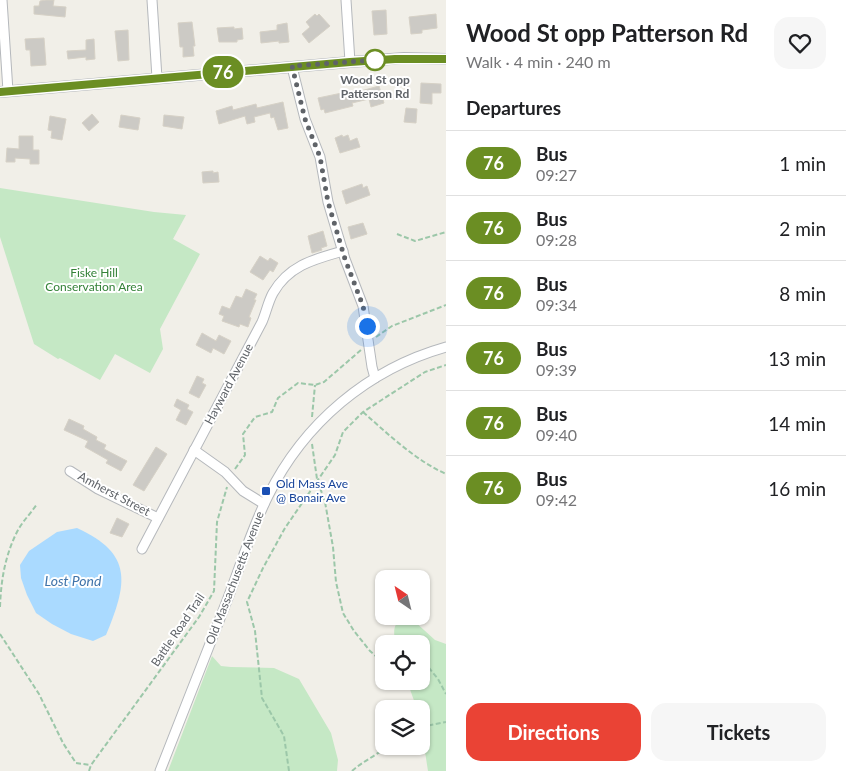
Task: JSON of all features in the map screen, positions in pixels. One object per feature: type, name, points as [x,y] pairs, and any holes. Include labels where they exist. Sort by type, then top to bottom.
[{"type":"street","points":[[2,0],[4,91],[292,66],[395,59],[446,59]]},
{"type":"street","points":[[152,0],[157,78]]},
{"type":"street","points":[[346,0],[350,62]]},
{"type":"street","points":[[292,66],[305,119],[320,157],[327,198],[343,251],[363,306],[375,378]]},
{"type":"street","name":"Hayward Avenue","points":[[142,549],[265,316],[271,297],[278,286],[301,264],[343,251]]},
{"type":"street","name":"Old Massachusetts Avenue","points":[[160,771],[264,504],[284,467],[315,426],[340,403],[375,378],[407,361],[446,347]]},
{"type":"street","points":[[194,450],[225,472],[243,491],[264,504]]},
{"type":"street","name":"Amherst Street","points":[[70,471],[98,489],[158,518]]},
{"type":"path","points":[[397,234],[415,241],[446,232]]},
{"type":"path","name":"Battle Road Trail","points":[[89,771],[91,765],[199,617],[214,591],[217,522],[230,478],[245,455],[243,434],[255,416],[272,412],[278,398],[298,383],[315,384],[330,378],[369,342],[392,326],[446,305]]},
{"type":"path","points":[[289,771],[284,736],[262,698],[255,631],[247,602],[285,528],[335,455],[343,432],[363,412],[425,372],[446,365]]},
{"type":"path","points":[[363,412],[401,445],[437,470],[446,474]]},
{"type":"path","points":[[317,479],[325,502],[342,613],[354,631],[375,655]]},
{"type":"path","points":[[0,607],[3,569],[8,552],[19,529],[37,504]]},
{"type":"path","points":[[0,634],[39,694],[63,744],[76,763],[91,765]]},
{"type":"path","points":[[430,668],[446,694]]},
{"type":"path","points":[[430,725],[446,722]]},
{"type":"path","points":[[352,771],[376,755]]},
{"type":"green space","name":"Fiske Hill Conservation Area","points":[[0,188],[154,212],[186,215],[173,239],[200,254],[160,329],[163,349],[150,373],[115,354],[100,380],[60,358],[58,359],[34,344],[0,237]]},
{"type":"green space","points":[[418,625],[430,635],[394,635],[395,626]]},
{"type":"green space","points":[[430,635],[435,640],[446,644],[446,771],[428,771],[426,755],[430,755],[430,700],[414,700],[410,690],[430,690]]},
{"type":"green space","points":[[212,656],[221,666],[274,668],[299,679],[331,733],[338,760],[337,771],[168,771]]},
{"type":"water","name":"Lost Pond","points":[[77,528],[95,538],[109,549],[117,560],[121,572],[118,600],[106,635],[93,641],[71,634],[36,613],[21,578],[20,565],[29,551],[57,532]]},
{"type":"building","points":[[54,0],[53,6],[66,7],[65,17],[34,14],[34,6],[39,6],[40,1]]},
{"type":"building","points":[[386,10],[387,34],[374,35],[372,11]]},
{"type":"building","points":[[315,14],[317,16],[319,14],[330,26],[309,43],[302,34],[310,27],[306,22]]},
{"type":"building","points":[[436,14],[437,28],[411,34],[409,17]]},
{"type":"building","points":[[192,22],[195,46],[193,46],[194,56],[183,57],[183,47],[180,47],[178,23]]},
{"type":"building","points":[[287,23],[289,42],[261,43],[260,32],[277,30],[277,25]]},
{"type":"building","points":[[234,27],[234,29],[242,28],[243,39],[237,40],[237,42],[219,42],[217,28]]},
{"type":"building","points":[[128,30],[129,60],[118,61],[115,31]]},
{"type":"building","points":[[44,38],[46,65],[31,66],[30,50],[26,50],[25,39]]},
{"type":"building","points":[[94,39],[95,59],[86,60],[86,57],[68,59],[67,51],[86,50],[86,40]]},
{"type":"building","points":[[421,83],[441,84],[441,93],[432,93],[432,104],[420,103]]},
{"type":"building","points":[[379,86],[384,103],[371,107],[369,99],[352,103],[353,106],[325,113],[324,109],[321,110],[318,98],[356,90],[357,92]]},
{"type":"building","points":[[283,102],[288,128],[278,130],[274,117],[271,118],[270,113],[254,117],[255,122],[247,124],[245,116],[219,124],[216,111],[232,106],[233,110],[256,104],[257,108]]},
{"type":"building","points":[[406,108],[417,109],[416,123],[404,122]]},
{"type":"building","points":[[92,114],[99,122],[89,131],[82,123]]},
{"type":"building","points":[[121,115],[140,118],[138,130],[119,127]]},
{"type":"building","points":[[164,115],[184,117],[182,129],[163,126]]},
{"type":"building","points":[[50,116],[66,119],[62,140],[51,138],[52,131],[48,130]]},
{"type":"building","points":[[342,135],[343,137],[348,135],[350,141],[357,138],[360,147],[340,153],[335,138]]},
{"type":"building","points":[[19,136],[33,136],[33,150],[39,150],[39,164],[30,164],[30,159],[15,158],[15,162],[6,162],[7,148],[19,149]]},
{"type":"building","points":[[213,171],[213,173],[218,172],[219,182],[203,183],[202,172]]},
{"type":"building","points":[[362,184],[363,188],[367,186],[370,195],[346,204],[342,191]]},
{"type":"building","points":[[363,223],[367,234],[351,239],[348,227]]},
{"type":"building","points":[[323,231],[327,246],[321,248],[322,250],[312,253],[308,236]]},
{"type":"building","points":[[260,256],[268,261],[270,258],[278,263],[273,272],[270,270],[263,280],[250,272]]},
{"type":"building","points":[[246,289],[257,294],[249,317],[251,318],[248,327],[240,324],[239,327],[222,321],[224,316],[219,314],[222,306],[230,309],[236,296],[242,298]]},
{"type":"building","points":[[202,333],[216,341],[219,335],[231,341],[224,354],[213,348],[211,353],[196,345]]},
{"type":"building","points":[[197,376],[204,379],[202,383],[206,385],[199,398],[189,393]]},
{"type":"building","points":[[177,399],[189,405],[187,409],[193,412],[186,425],[176,420],[181,410],[174,406]]},
{"type":"building","points":[[69,419],[84,426],[83,429],[97,437],[96,440],[106,445],[104,449],[127,461],[121,471],[106,463],[108,460],[85,447],[88,441],[64,430]]},
{"type":"building","points":[[156,447],[167,454],[144,491],[133,485]]},
{"type":"building","points":[[117,518],[129,524],[122,537],[110,533]]},
{"type":"bus line","name":"76","points":[[0,92],[350,62],[395,59],[446,59]]},
{"type":"place","name":"Wood St opp Patterson Rd","points":[[375,60]]},
{"type":"place","name":"Old Mass Ave @ Bonair Ave","points":[[266,491]]},
{"type":"route","points":[[367,326],[363,306],[345,259],[328,202],[320,157],[305,119],[292,66],[375,60]]}]
